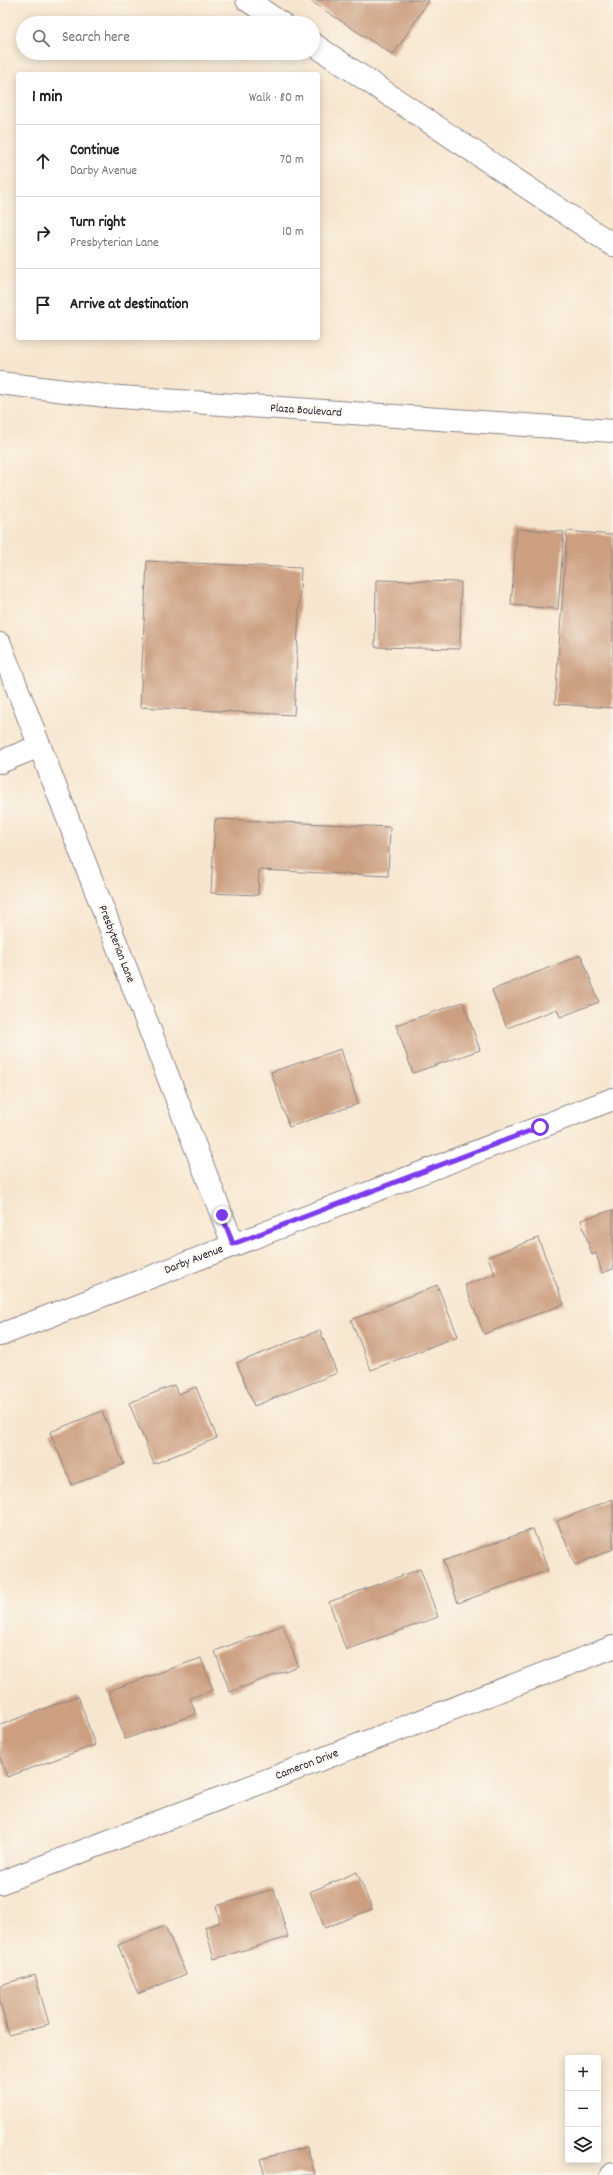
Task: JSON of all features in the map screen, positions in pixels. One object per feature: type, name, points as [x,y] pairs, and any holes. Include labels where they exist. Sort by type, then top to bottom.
[{"type":"street","points":[[247,0],[271,16]]},
{"type":"street","points":[[320,49],[613,245]]},
{"type":"street","name":"Plaza Boulevard","points":[[0,383],[113,397],[613,431]]},
{"type":"street","name":"Presbyterian Lane","points":[[0,644],[233,1244]]},
{"type":"street","points":[[0,762],[40,746]]},
{"type":"street","name":"Darby Avenue","points":[[0,1335],[233,1244],[613,1099]]},
{"type":"street","name":"Cameron Drive","points":[[0,1883],[613,1647]]},
{"type":"building","points":[[309,0],[429,0],[393,55]]},
{"type":"building","points":[[517,529],[564,532],[558,609],[511,605]]},
{"type":"building","points":[[567,531],[613,535],[613,708],[555,704]]},
{"type":"building","points":[[147,561],[301,568],[294,715],[140,707]]},
{"type":"building","points":[[376,580],[461,582],[460,649],[375,647]]},
{"type":"building","points":[[215,819],[390,827],[388,876],[259,870],[258,895],[211,893]]},
{"type":"building","points":[[581,955],[599,1002],[560,1017],[557,1009],[507,1028],[492,990]]},
{"type":"building","points":[[463,1002],[480,1050],[413,1073],[396,1025]]},
{"type":"building","points":[[341,1049],[358,1104],[289,1127],[271,1072]]},
{"type":"building","points":[[613,1210],[613,1269],[602,1273],[596,1253],[592,1255],[581,1220]]},
{"type":"building","points":[[538,1238],[564,1304],[484,1334],[465,1285],[495,1274],[488,1257]]},
{"type":"building","points":[[437,1285],[458,1336],[371,1370],[351,1320]]},
{"type":"building","points":[[320,1330],[337,1373],[254,1406],[237,1363]]},
{"type":"building","points":[[174,1385],[178,1394],[196,1387],[217,1438],[154,1464],[129,1403]]},
{"type":"building","points":[[102,1411],[124,1464],[72,1485],[50,1432]]},
{"type":"building","points":[[613,1499],[613,1549],[575,1565],[557,1521]]},
{"type":"building","points":[[533,1529],[548,1570],[458,1603],[443,1561]]},
{"type":"building","points":[[420,1569],[438,1617],[346,1650],[329,1602]]},
{"type":"building","points":[[283,1625],[298,1666],[230,1692],[215,1651]]},
{"type":"building","points":[[201,1658],[213,1690],[190,1698],[196,1714],[125,1739],[108,1691]]},
{"type":"building","points":[[78,1696],[95,1745],[7,1777],[0,1758],[0,1725]]},
{"type":"building","points":[[357,1872],[372,1909],[325,1928],[310,1892]]},
{"type":"building","points":[[274,1889],[288,1937],[214,1959],[205,1927],[220,1922],[216,1906]]},
{"type":"building","points":[[165,1926],[186,1974],[138,1994],[118,1945]]},
{"type":"building","points":[[35,1975],[49,2024],[9,2035],[0,2002],[0,1985]]},
{"type":"building","points":[[307,2147],[315,2175],[265,2175],[260,2159]]},
{"type":"route","points":[[222,1215],[233,1244],[540,1127]]}]
